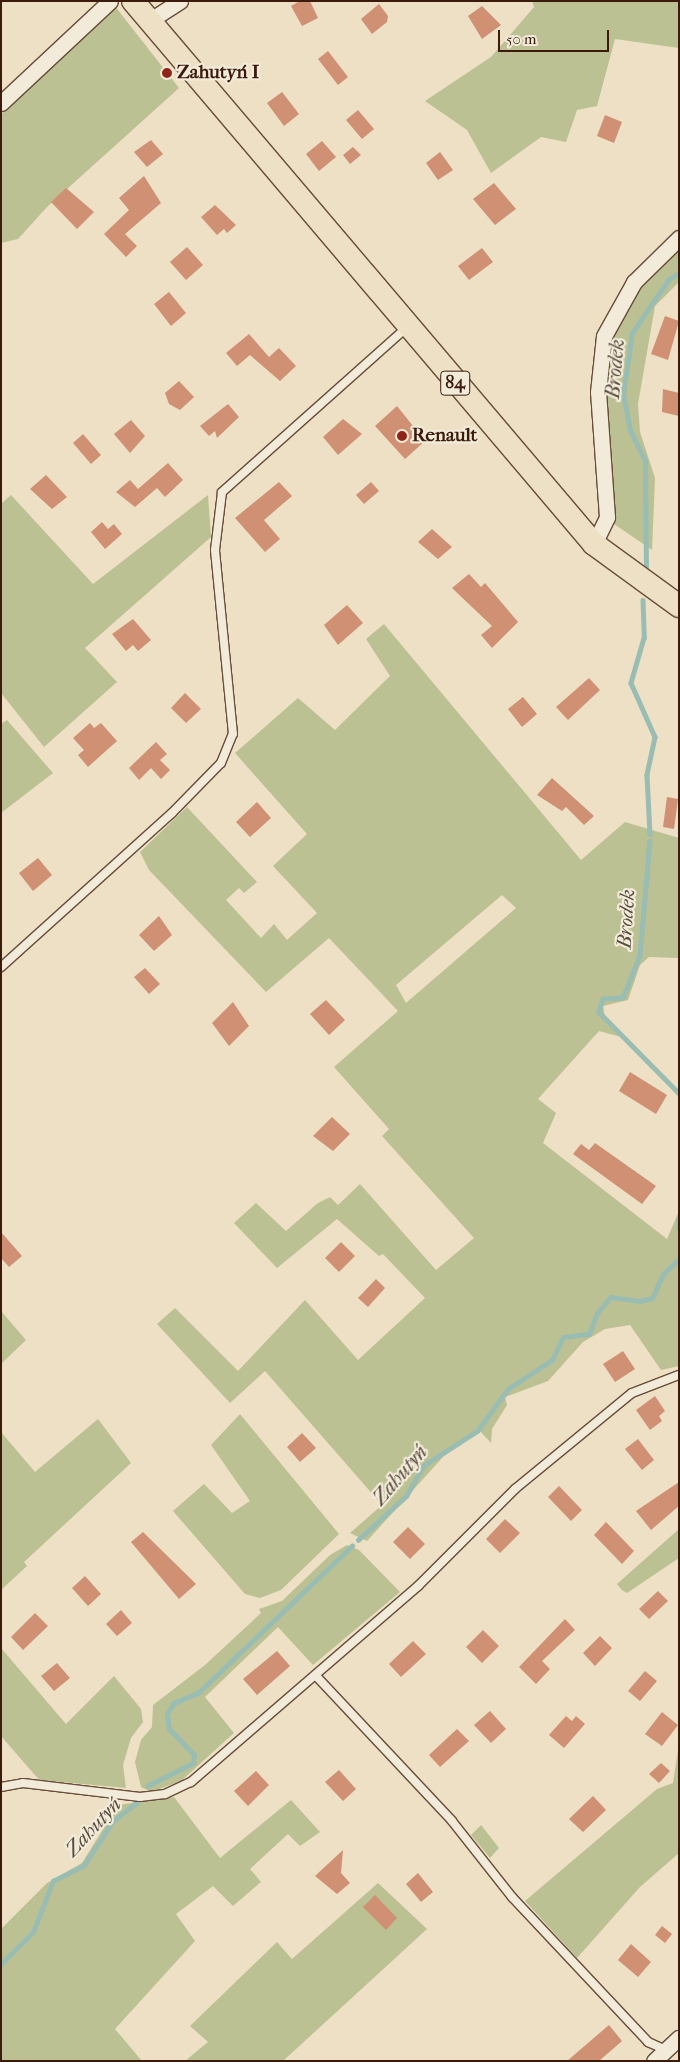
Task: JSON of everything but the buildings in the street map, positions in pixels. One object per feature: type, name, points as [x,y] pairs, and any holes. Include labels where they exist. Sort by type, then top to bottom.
[{"type":"main road","name":"84","points":[[132,1],[407,327],[594,544],[679,606]]},
{"type":"street","points":[[1,103],[110,1]]},
{"type":"street","points":[[149,21],[180,1]]},
{"type":"street","points":[[594,544],[607,517],[598,392],[604,336],[634,282],[679,238]]},
{"type":"street","points":[[654,2061],[679,2038]]},
{"type":"lane","points":[[1,967],[172,814],[221,763],[233,734],[215,550],[222,492],[407,327]]},
{"type":"lane","points":[[1,1786],[23,1784],[122,1796],[165,1794],[191,1782],[317,1677],[418,1586],[515,1489],[632,1393],[679,1375]]},
{"type":"lane","points":[[317,1677],[452,1821],[519,1904],[648,2042],[666,2050]]},
{"type":"green space","points":[[532,1],[679,1],[679,48],[615,39],[597,106],[577,110],[566,142],[541,137],[491,173],[467,130],[425,101],[491,57],[534,7]]},
{"type":"green space","points":[[114,5],[179,88],[47,207],[18,239],[1,243],[1,114]]},
{"type":"green space","points":[[679,246],[679,282],[655,306],[638,404],[640,432],[655,478],[652,550],[614,524],[604,417],[606,346],[636,286]]},
{"type":"green space","points":[[11,495],[93,584],[208,495],[211,537],[85,648],[117,682],[44,747],[1,693],[1,504]]},
{"type":"green space","points":[[384,624],[581,860],[625,822],[679,838],[679,958],[649,957],[640,965],[628,1000],[603,1006],[605,1017],[625,1038],[599,1031],[538,1099],[556,1113],[543,1143],[667,1239],[679,1211],[679,1366],[661,1370],[630,1325],[605,1329],[583,1342],[548,1381],[505,1397],[507,1405],[492,1429],[491,1443],[480,1431],[452,1447],[367,1541],[350,1533],[382,1505],[265,1371],[230,1403],[157,1324],[175,1308],[238,1371],[305,1300],[358,1360],[425,1298],[383,1254],[379,1256],[337,1219],[277,1268],[234,1223],[256,1203],[286,1231],[318,1203],[330,1197],[338,1205],[360,1184],[436,1270],[474,1238],[382,1136],[389,1129],[334,1067],[398,1011],[329,938],[266,992],[149,870],[140,852],[187,807],[257,882],[244,893],[239,888],[226,900],[261,938],[274,924],[287,940],[317,913],[273,866],[307,834],[235,753],[298,698],[335,730],[390,676],[366,639]],"holes":[[[502,895],[516,908],[406,1003],[396,985]]]},
{"type":"green space","points":[[7,720],[53,773],[1,813],[1,724]]},
{"type":"green space","points":[[1,1311],[26,1340],[2,1363],[1,1362]]},
{"type":"green space","points":[[240,1414],[339,1534],[281,1590],[260,1598],[245,1594],[173,1511],[204,1484],[232,1513],[250,1501],[211,1445]]},
{"type":"green space","points":[[98,1419],[131,1463],[24,1562],[27,1566],[1,1590],[1,1432],[35,1472]]},
{"type":"green space","points":[[679,1529],[679,1558],[627,1593],[622,1590],[617,1584]]},
{"type":"green space","points":[[347,1545],[359,1550],[400,1592],[313,1665],[278,1627],[205,1697],[234,1733],[181,1781],[151,1792],[141,1787],[135,1762],[141,1740],[152,1727],[153,1705],[205,1665],[261,1613],[259,1609],[282,1601],[330,1555]]},
{"type":"green space","points":[[1,1648],[66,1724],[114,1676],[141,1709],[143,1722],[131,1738],[123,1765],[126,1788],[40,1780],[34,1774],[1,1736]]},
{"type":"green space","points":[[679,1744],[679,1853],[640,1887],[577,1958],[525,1901],[657,1789],[673,1783]]},
{"type":"green space","points":[[174,1797],[220,1858],[291,1800],[320,1832],[300,1846],[288,1834],[250,1869],[261,1882],[233,1906],[213,1886],[176,1914],[195,1941],[115,2029],[142,2061],[1,2061],[1,1929],[47,1883],[82,1863],[118,1805]]},
{"type":"green space","points":[[481,1825],[499,1848],[490,1858],[471,1835]]},
{"type":"green space","points":[[378,1883],[427,1929],[283,2061],[185,2061],[208,2042],[190,2026],[277,1942],[292,1959]]},
{"type":"waterway","name":"Brodek","points":[[646,571],[645,461],[630,430],[623,394],[632,333],[669,279],[679,273]]},
{"type":"waterway","name":"Brodek","points":[[643,600],[644,638],[631,683],[655,737],[647,775],[650,834]]},
{"type":"waterway","name":"Brodek","points":[[650,841],[640,956],[623,998],[603,999],[599,1012],[679,1093]]},
{"type":"waterway","name":"Zahutyń","points":[[679,1220],[679,1229]]},
{"type":"waterway","name":"Zahutyń","points":[[358,1540],[406,1496],[423,1466],[477,1431],[508,1389],[552,1360],[563,1337],[589,1334],[597,1313],[611,1297],[640,1301],[652,1298],[663,1274],[679,1259]]},
{"type":"waterway","name":"Zahutyń","points":[[147,1786],[193,1763],[194,1755],[169,1729],[167,1714],[174,1703],[198,1693],[352,1546]]},
{"type":"waterway","name":"Zahutyń","points":[[1,1964],[33,1932],[53,1881],[84,1865],[113,1821],[137,1802]]},
{"type":"place","name":"Zahutyń I","points":[[167,73]]},
{"type":"place","name":"Renault","points":[[402,436]]}]
